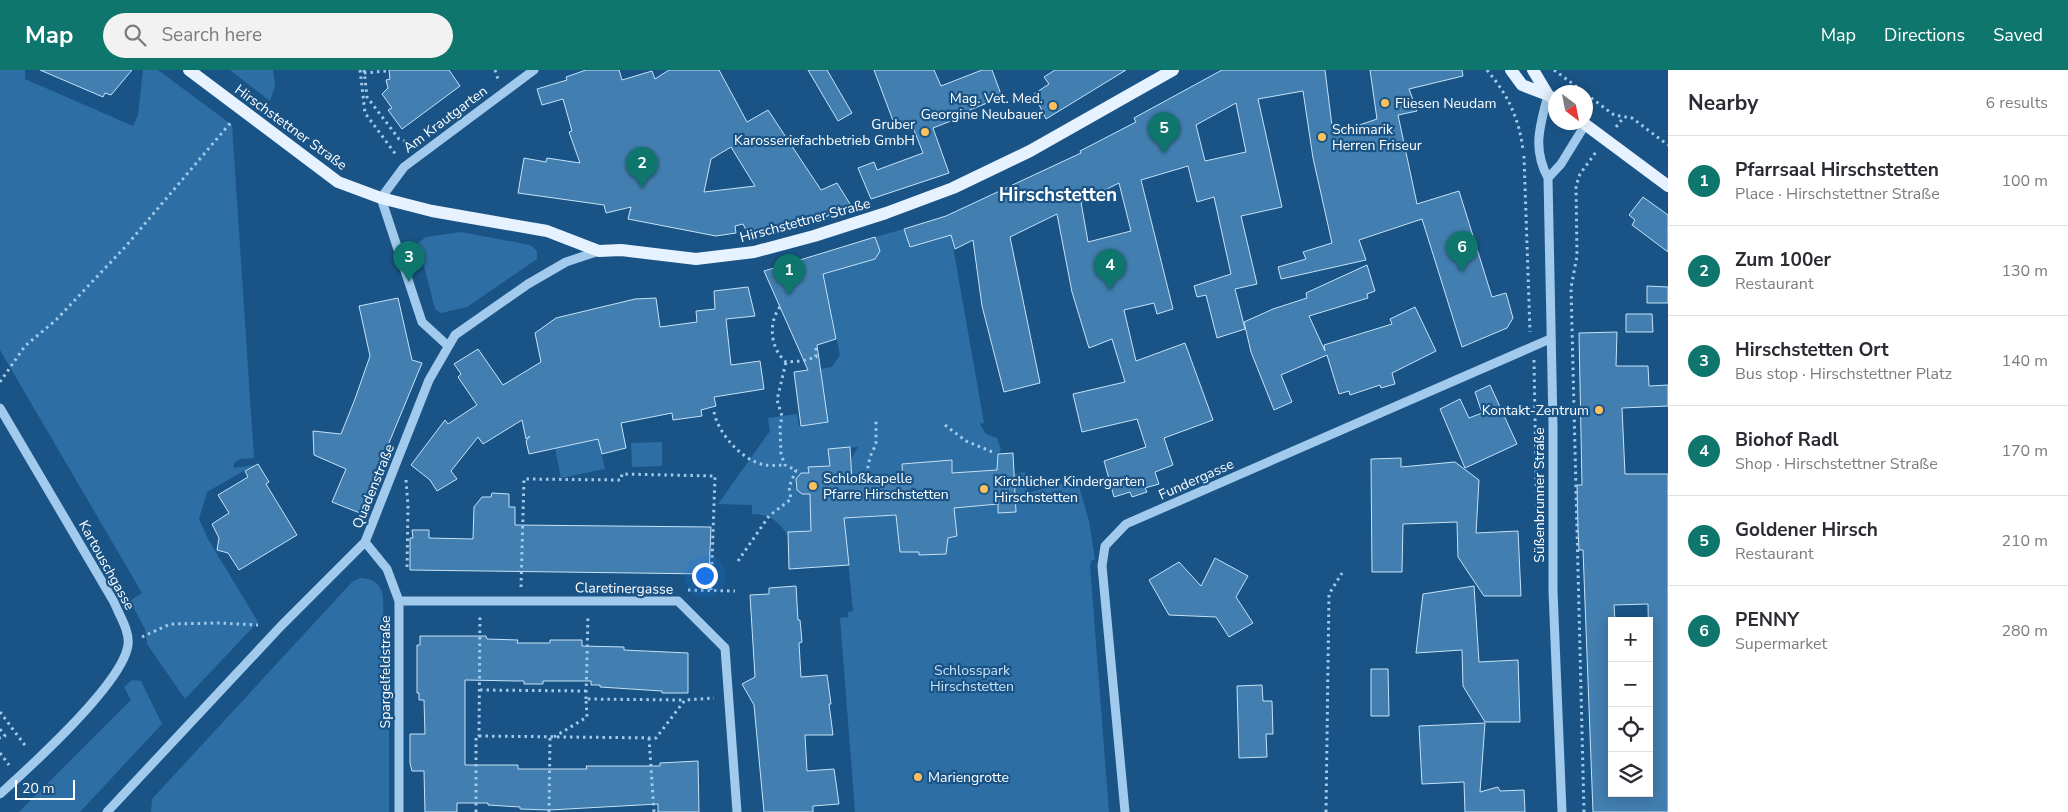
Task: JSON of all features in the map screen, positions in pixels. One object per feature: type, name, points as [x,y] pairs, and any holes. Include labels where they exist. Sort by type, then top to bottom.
[{"type":"main road","name":"Hirschstettner Straße","points":[[189,70],[338,182],[382,198],[432,211],[547,231],[599,251],[621,250],[696,259],[754,252],[814,236],[886,213],[953,188],[992,170],[1173,70]]},
{"type":"main road","points":[[1511,70],[1522,85],[1548,96]]},
{"type":"main road","points":[[1533,70],[1548,92]]},
{"type":"main road","points":[[1592,130],[1668,186]]},
{"type":"street","name":"Am Krautgarten","points":[[382,198],[404,167],[534,70]]},
{"type":"street","name":"Süßenbrunner Straße","points":[[1548,108],[1539,131],[1541,164],[1548,178],[1550,339],[1554,426],[1553,591],[1562,812]]},
{"type":"street","points":[[1548,178],[1561,164],[1581,130]]},
{"type":"street","points":[[382,198],[422,322],[447,344]]},
{"type":"street","name":"Quadenstraße","points":[[107,812],[274,633],[365,542],[429,380],[447,344],[465,326],[528,284],[566,262],[599,251]]},
{"type":"street","name":"Fundergasse","points":[[1125,812],[1102,566],[1105,546],[1126,524],[1550,339]]},
{"type":"street","name":"Kartouschgasse","points":[[0,408],[109,594],[122,620],[128,643],[118,670],[106,685],[62,734],[0,794]]},
{"type":"street","name":"Spargelfeldstraße","points":[[365,542],[387,569],[399,601],[399,812]]},
{"type":"street","name":"Claretinergasse","points":[[399,601],[678,601],[725,648],[737,812]]},
{"type":"path","points":[[360,70],[365,113],[404,167]]},
{"type":"path","points":[[495,70],[498,79]]},
{"type":"path","points":[[1487,70],[1510,100],[1522,140],[1526,198],[1528,312],[1531,337]]},
{"type":"path","points":[[1554,70],[1574,85]]},
{"type":"path","points":[[386,71],[364,72],[367,98],[399,139],[409,143]]},
{"type":"path","points":[[1593,99],[1614,115],[1632,118],[1668,145]]},
{"type":"path","points":[[0,382],[25,346],[56,320],[126,246],[242,110]]},
{"type":"path","points":[[1618,124],[1624,117]]},
{"type":"path","points":[[1584,812],[1571,288],[1577,256],[1575,195],[1584,166],[1597,151]]},
{"type":"path","points":[[780,307],[776,313],[772,333],[776,350],[786,362]]},
{"type":"path","points":[[786,362],[816,357],[816,345]]},
{"type":"path","points":[[785,465],[782,460],[780,436],[782,416],[777,400],[786,362]]},
{"type":"path","points":[[714,412],[720,428],[731,442],[747,456],[764,465],[785,465],[796,470],[789,487],[792,499],[769,516],[738,561]]},
{"type":"path","points":[[865,481],[870,457],[876,444],[876,420]]},
{"type":"path","points":[[946,424],[966,440],[995,453]]},
{"type":"path","points":[[405,472],[408,506],[407,569]]},
{"type":"path","points":[[522,588],[524,479],[621,480],[622,474],[716,476],[710,590]]},
{"type":"path","points":[[1326,812],[1328,594],[1342,573]]},
{"type":"path","points":[[688,590],[735,591]]},
{"type":"path","points":[[476,812],[476,736],[479,736],[480,690],[480,613]]},
{"type":"path","points":[[552,737],[586,717],[588,614]]},
{"type":"path","points":[[140,638],[170,624],[219,623],[258,625]]},
{"type":"path","points":[[480,690],[586,691]]},
{"type":"path","points":[[586,699],[685,700],[714,698]]},
{"type":"path","points":[[479,736],[656,738],[685,700]]},
{"type":"path","points":[[0,712],[27,748]]},
{"type":"path","points":[[0,729],[5,736],[0,738]]},
{"type":"path","points":[[549,812],[552,737]]},
{"type":"path","points":[[649,738],[654,812]]},
{"type":"path","points":[[0,753],[9,765]]},
{"type":"green space","points":[[0,70],[25,70],[25,79],[133,126],[138,115],[143,70],[158,70],[232,125],[254,458],[240,459],[234,463],[234,468],[254,465],[207,492],[199,519],[208,539],[258,622],[185,699],[147,644],[145,629],[130,601],[142,593],[0,350]]},
{"type":"green space","points":[[230,70],[273,70],[275,86],[270,101]]},
{"type":"green space","name":"Schlosspark Hirschstetten","points":[[904,229],[909,245],[913,246],[951,235],[984,423],[980,424],[986,434],[997,438],[1001,450],[998,454],[997,470],[952,473],[952,460],[902,464],[903,479],[852,482],[851,459],[858,447],[829,449],[830,472],[808,467],[809,473],[796,479],[795,487],[805,494],[810,494],[810,503],[854,504],[856,518],[896,515],[900,551],[919,552],[920,555],[946,553],[948,538],[957,536],[954,508],[998,504],[999,513],[1016,512],[1015,474],[1025,472],[1028,493],[1077,479],[1089,521],[1095,560],[1092,560],[1090,565],[1109,812],[855,812],[840,618],[848,617],[848,612],[853,611],[845,532],[835,529],[788,532],[788,535],[773,519],[752,514],[752,505],[718,504],[770,431],[768,418],[797,414],[799,426],[827,422],[820,369],[832,367],[840,355],[823,274],[880,251],[875,237]]},
{"type":"green space","points":[[461,232],[530,245],[537,251],[537,259],[467,307],[441,313],[435,309],[418,243],[426,237]]},
{"type":"green space","points":[[598,439],[605,469],[561,478],[555,448]]},
{"type":"green space","points":[[662,442],[662,466],[632,467],[631,443]]},
{"type":"green space","points":[[360,578],[369,579],[380,587],[383,598],[383,621],[389,621],[389,812],[151,812],[152,799],[353,581]]},
{"type":"green space","points":[[132,680],[141,681],[162,724],[80,812],[19,812],[131,700],[124,687]]},
{"type":"building","points":[[40,70],[132,70],[111,95],[105,93],[103,97]]},
{"type":"building","points":[[389,70],[449,70],[460,86],[402,129],[388,110],[392,108],[382,94],[388,88],[386,80],[390,79]]},
{"type":"building","points":[[586,70],[619,70],[622,80],[652,71],[655,79],[669,70],[719,70],[747,122],[768,110],[821,190],[837,183],[852,207],[803,225],[747,232],[743,224],[735,226],[736,233],[716,236],[628,219],[631,207],[606,213],[604,205],[518,193],[524,158],[546,162],[547,158],[580,163],[569,132],[572,131],[563,99],[542,105],[537,89],[567,80],[566,77]],"holes":[[[731,147],[755,186],[704,192],[711,159]]]},
{"type":"building","points":[[808,70],[827,70],[852,113],[838,121]]},
{"type":"building","points":[[874,70],[934,70],[941,86],[982,70],[992,70],[1002,97],[955,116],[956,119],[933,128],[949,173],[871,199],[858,168],[874,162],[877,170],[923,153],[911,122],[895,126]]},
{"type":"building","name":"Mag. Vet. Med. Georgine Neubauer","points":[[1055,70],[1126,70],[1046,119],[1034,94],[1049,84],[1044,77]]},
{"type":"building","points":[[1222,70],[1325,70],[1333,134],[1377,119],[1370,70],[1462,70],[1463,76],[1409,89],[1417,111],[1398,115],[1417,204],[1459,191],[1492,297],[1506,293],[1513,318],[1507,328],[1462,347],[1422,219],[1359,240],[1366,260],[1281,279],[1278,267],[1306,259],[1303,252],[1332,243],[1313,158],[1303,91],[1258,99],[1282,207],[1241,216],[1257,284],[1235,289],[1245,329],[1217,338],[1206,295],[1197,297],[1194,286],[1231,274],[1214,197],[1197,202],[1188,166],[1141,180],[1173,309],[1157,314],[1154,303],[1124,310],[1136,361],[1185,343],[1213,420],[1164,438],[1173,465],[1155,472],[1159,484],[1145,488],[1147,492],[1132,497],[1130,492],[1114,497],[1104,461],[1146,447],[1137,419],[1082,432],[1073,394],[1125,382],[1112,339],[1089,348],[1072,292],[1057,214],[1010,237],[1040,383],[1004,392],[982,306],[973,240],[955,249],[951,235],[910,247],[904,229],[946,216],[1081,153],[1080,151],[1136,122],[1134,118]],"holes":[[[1236,103],[1246,152],[1205,161],[1196,125]],[[1119,183],[1131,231],[1088,242],[1081,202]]]},
{"type":"building","points":[[1643,197],[1668,215],[1668,252],[1632,225],[1635,220],[1629,215]]},
{"type":"building","points":[[875,237],[880,251],[875,259],[823,274],[836,339],[817,345],[828,422],[801,426],[794,372],[808,370],[764,271]]},
{"type":"building","points":[[1367,265],[1375,291],[1367,294],[1368,298],[1309,316],[1325,351],[1324,345],[1392,324],[1390,319],[1415,307],[1436,351],[1392,373],[1395,384],[1381,388],[1380,385],[1350,395],[1349,391],[1339,394],[1327,355],[1281,375],[1292,402],[1274,410],[1251,352],[1244,322],[1273,309],[1307,298],[1306,293]]},
{"type":"building","points":[[1647,286],[1668,287],[1668,303],[1647,303]]},
{"type":"building","points":[[748,287],[755,316],[726,319],[731,365],[760,361],[764,389],[714,397],[716,406],[701,410],[702,416],[673,420],[672,413],[621,423],[626,448],[602,454],[598,439],[529,454],[526,441],[530,436],[526,439],[522,420],[483,444],[478,437],[451,471],[457,479],[437,491],[430,480],[411,465],[445,420],[448,424],[477,405],[458,377],[461,374],[454,364],[478,349],[503,385],[541,362],[535,333],[556,318],[635,299],[656,298],[660,327],[697,322],[696,311],[715,309],[714,291]]},
{"type":"building","points":[[398,298],[412,360],[422,363],[360,513],[332,502],[346,469],[314,455],[313,431],[341,434],[355,399],[370,356],[359,306]]},
{"type":"building","points":[[1626,314],[1652,314],[1653,332],[1626,332]]},
{"type":"building","points":[[1617,332],[1616,366],[1648,366],[1649,386],[1668,385],[1668,406],[1622,408],[1625,474],[1668,474],[1668,812],[1593,812],[1583,550],[1579,550],[1578,530],[1577,485],[1582,485],[1579,333]]},
{"type":"building","points":[[1490,385],[1517,444],[1465,468],[1440,409],[1460,399],[1469,418],[1482,413],[1475,392]]},
{"type":"building","points":[[850,447],[852,482],[903,479],[902,464],[952,460],[952,473],[997,470],[998,454],[1013,453],[1016,512],[998,513],[998,504],[954,508],[957,536],[948,538],[946,554],[919,555],[919,552],[900,552],[896,515],[844,518],[849,565],[789,569],[788,532],[811,531],[810,494],[802,494],[797,490],[796,479],[801,473],[809,473],[808,467],[830,466],[828,449]]},
{"type":"building","points":[[1401,458],[1401,467],[1455,462],[1479,480],[1476,533],[1518,531],[1521,596],[1484,596],[1458,557],[1457,522],[1403,524],[1402,572],[1372,572],[1371,459]]},
{"type":"building","points":[[258,464],[269,482],[266,484],[297,535],[239,570],[228,553],[217,550],[219,538],[212,524],[229,513],[218,495],[248,477],[245,471]]},
{"type":"building","points":[[492,493],[509,494],[509,507],[515,507],[515,525],[711,527],[709,574],[410,570],[410,538],[413,538],[412,530],[429,530],[429,538],[473,539],[474,507],[482,497],[491,497]]},
{"type":"building","points":[[1215,558],[1248,576],[1236,597],[1253,623],[1229,637],[1216,617],[1169,615],[1149,580],[1179,562],[1201,586]]},
{"type":"building","points":[[796,586],[798,620],[800,620],[802,642],[799,643],[801,677],[827,675],[833,735],[805,735],[807,771],[834,769],[839,804],[813,806],[813,812],[764,812],[754,705],[742,684],[755,677],[750,595],[769,594],[769,588]]},
{"type":"building","points":[[1474,586],[1479,662],[1518,660],[1520,722],[1485,722],[1463,686],[1462,650],[1416,653],[1423,594]]},
{"type":"building","points":[[420,636],[486,636],[487,639],[518,640],[517,643],[550,643],[550,640],[582,640],[582,646],[624,647],[624,650],[688,653],[688,693],[662,693],[662,691],[600,687],[600,685],[591,685],[591,681],[543,681],[543,684],[524,684],[524,681],[465,680],[465,765],[518,765],[518,769],[587,769],[586,766],[660,766],[660,763],[698,761],[699,812],[658,812],[658,804],[549,810],[520,809],[520,807],[488,805],[488,803],[457,803],[457,812],[425,812],[424,771],[412,771],[410,763],[410,734],[425,734],[424,700],[419,700],[419,693],[417,693],[417,645],[420,645]]},
{"type":"building","points":[[1371,669],[1388,669],[1389,716],[1371,716]]},
{"type":"building","points":[[1262,685],[1263,701],[1272,701],[1273,734],[1266,734],[1267,757],[1239,758],[1237,686]]},
{"type":"building","points":[[1485,723],[1480,792],[1498,787],[1500,791],[1524,790],[1525,812],[1465,812],[1464,782],[1422,784],[1419,726]]},
{"type":"place","name":"Fliesen Neudam","points":[[1385,103]]},
{"type":"place","name":"Mag. Vet. Med. Georgine Neubauer","points":[[1053,106]]},
{"type":"place","name":"Gruber Karosseriefachbetrieb GmbH","points":[[925,132]]},
{"type":"place","name":"Schimarik Herren Friseur","points":[[1322,137]]},
{"type":"place","name":"Goldener Hirsch","points":[[1164,153]]},
{"type":"place","name":"Zum 100er","points":[[642,188]]},
{"type":"place","name":"PENNY","points":[[1462,272]]},
{"type":"place","name":"Hirschstetten Ort","points":[[409,282]]},
{"type":"place","name":"Biohof Radl","points":[[1110,290]]},
{"type":"place","name":"Pfarrsaal Hirschstetten","points":[[789,295]]},
{"type":"place","name":"Kontakt-Zentrum","points":[[1599,410]]},
{"type":"place","name":"Schloßkapelle Pfarre Hirschstetten","points":[[813,486]]},
{"type":"place","name":"Kirchlicher Kindergarten Hirschstetten","points":[[984,489]]},
{"type":"place","name":"Mariengrotte","points":[[918,777]]},
{"type":"district","name":"Hirschstetten","points":[[1058,194]]}]
